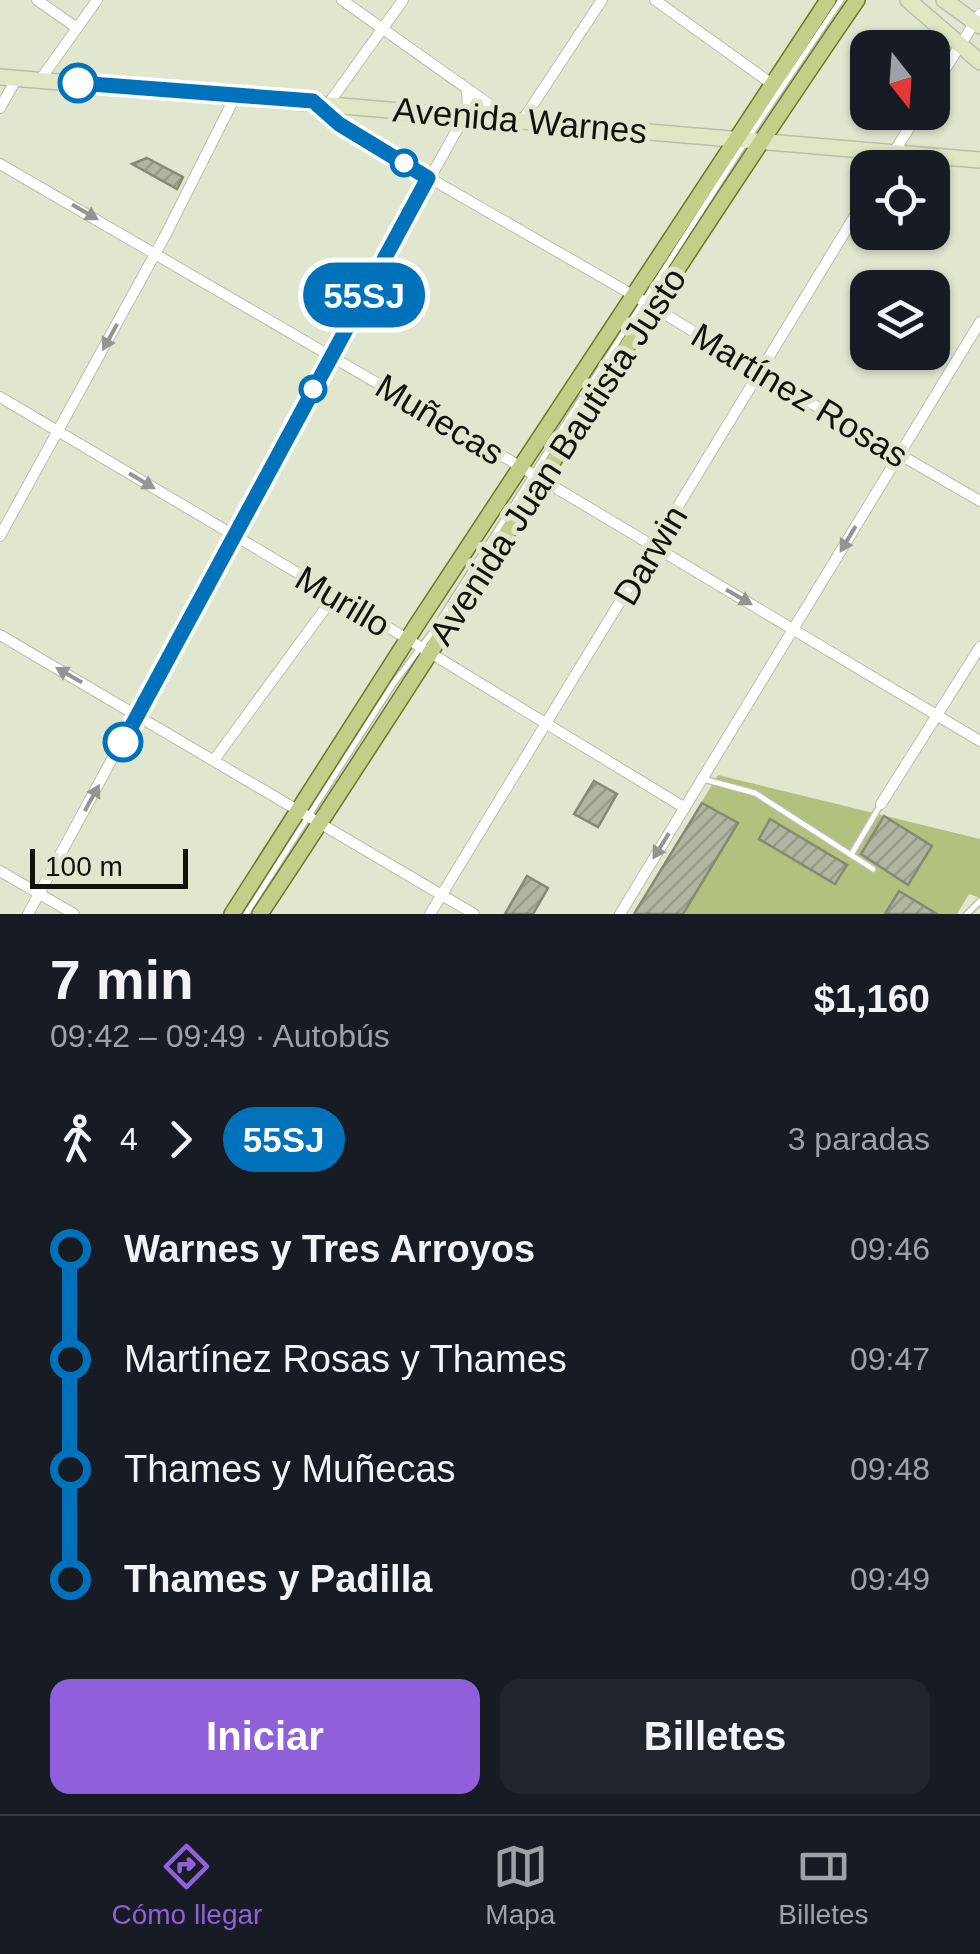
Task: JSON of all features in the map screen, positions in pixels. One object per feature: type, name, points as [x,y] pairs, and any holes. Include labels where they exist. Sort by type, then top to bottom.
[{"type":"main road","name":"Avenida Juan Bautista Justo","points":[[260,914],[309,819],[748,139],[772,84],[828,0]]},
{"type":"main road","name":"Avenida Juan Bautista Justo","points":[[232,914],[309,819],[748,139],[857,0]]},
{"type":"main road","points":[[908,0],[980,62]]},
{"type":"main road","points":[[930,16],[940,18],[945,14],[944,0]]},
{"type":"main road","points":[[944,0],[978,21]]},
{"type":"main road","name":"Avenida Warnes","points":[[0,77],[321,102],[457,120],[516,120],[748,139],[850,154]]},
{"type":"main road","name":"Avenida Warnes","points":[[950,160],[980,160]]},
{"type":"street","points":[[38,0],[77,28]]},
{"type":"street","points":[[40,80],[98,0]]},
{"type":"street","points":[[342,0],[467,90],[516,120],[602,0]]},
{"type":"street","points":[[321,102],[383,30],[403,0]]},
{"type":"street","points":[[655,0],[772,84]]},
{"type":"street","points":[[950,62],[978,21]]},
{"type":"street","points":[[0,108],[18,78]]},
{"type":"street","points":[[28,914],[457,120],[470,103],[467,90]]},
{"type":"street","points":[[0,536],[155,254],[236,95]]},
{"type":"street","name":"Martínez Rosas","points":[[321,102],[339,124],[428,178],[980,501]]},
{"type":"street","name":"Muñecas","points":[[0,164],[532,473],[980,742]]},
{"type":"street","name":"Darwin","points":[[430,914],[850,224]]},
{"type":"street","points":[[620,914],[980,322]]},
{"type":"street","name":"Murillo","points":[[0,397],[685,808]]},
{"type":"street","points":[[214,760],[335,595]]},
{"type":"street","points":[[0,635],[474,914]]},
{"type":"street","points":[[881,804],[980,647]]},
{"type":"street","points":[[0,871],[74,914]]},
{"type":"lane","points":[[642,301],[841,0]]},
{"type":"lane","points":[[642,301],[679,244]]},
{"type":"lane","points":[[702,779],[755,794],[873,869]]},
{"type":"lane","points":[[851,855],[881,804]]},
{"type":"lane","points":[[246,914],[309,819]]},
{"type":"lane","points":[[966,914],[980,901]]},
{"type":"green space","points":[[718,775],[980,839],[980,898],[969,894],[957,914],[634,914]]},
{"type":"building","points":[[147,158],[183,177],[177,189],[132,164]]},
{"type":"building","points":[[594,781],[617,794],[598,827],[574,814]]},
{"type":"building","points":[[702,803],[738,823],[683,914],[634,914]]},
{"type":"building","points":[[884,816],[932,846],[908,885],[861,854]]},
{"type":"building","points":[[770,819],[847,865],[835,884],[759,839]]},
{"type":"building","points":[[527,876],[548,888],[533,914],[505,914]]},
{"type":"building","points":[[899,891],[937,914],[885,914]]},
{"type":"bus line","name":"55SJ","points":[[78,83],[313,101],[339,124],[428,178],[123,742]]}]
